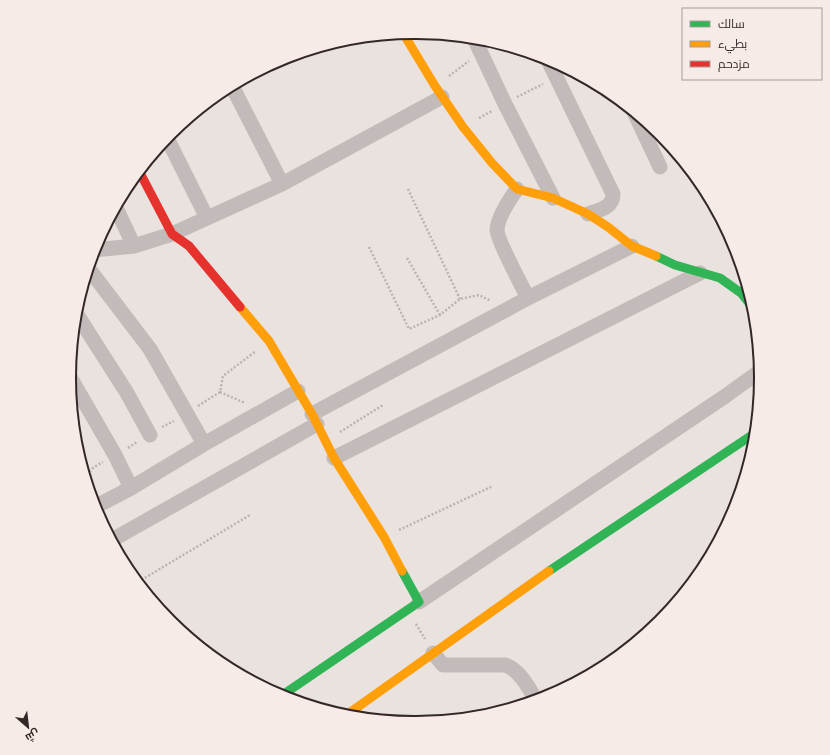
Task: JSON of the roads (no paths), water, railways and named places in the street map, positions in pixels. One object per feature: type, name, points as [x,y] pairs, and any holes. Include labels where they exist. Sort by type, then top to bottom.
[{"type":"street","points":[[407,39],[463,127],[492,163],[517,189],[553,198],[588,214],[608,227],[632,246],[675,265],[720,278],[743,296]]},
{"type":"street","points":[[478,45],[505,104],[553,198]]},
{"type":"street","points":[[552,68],[612,194],[613,200],[606,208],[588,214]]},
{"type":"street","points":[[235,91],[282,184]]},
{"type":"street","points":[[102,249],[134,246],[172,234],[282,184],[439,91]]},
{"type":"street","points":[[640,125],[660,167]]},
{"type":"street","points":[[170,144],[207,218]]},
{"type":"street","points":[[142,177],[172,234],[189,246],[269,341],[326,440],[334,458],[384,537],[414,606]]},
{"type":"street","points":[[517,189],[504,208],[497,231],[500,243],[528,298]]},
{"type":"street","points":[[119,214],[134,246]]},
{"type":"street","points":[[117,537],[314,419],[497,315],[632,246]]},
{"type":"street","points":[[334,458],[700,273]]},
{"type":"street","points":[[92,275],[150,349],[204,444]]},
{"type":"street","points":[[81,321],[127,393],[150,435]]},
{"type":"street","points":[[288,691],[754,375]]},
{"type":"street","points":[[76,388],[115,455],[131,488]]},
{"type":"street","points":[[101,504],[131,488],[204,444],[298,391]]},
{"type":"street","points":[[354,710],[547,572],[748,438]]},
{"type":"street","points":[[433,653],[443,665],[505,665],[512,668],[530,688],[533,694]]}]
